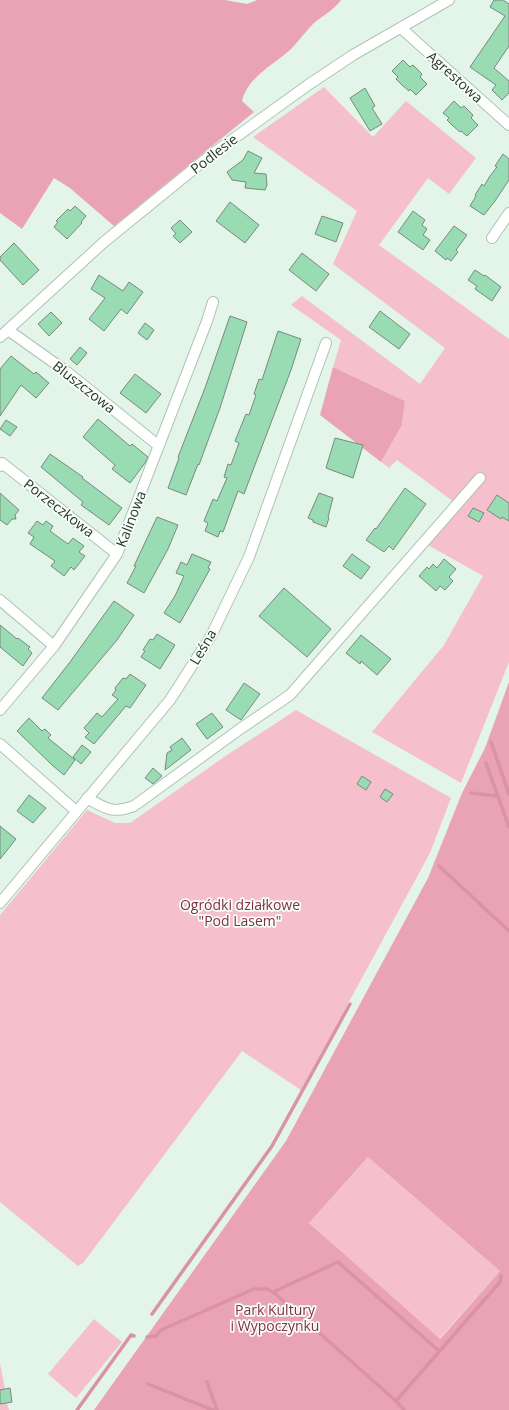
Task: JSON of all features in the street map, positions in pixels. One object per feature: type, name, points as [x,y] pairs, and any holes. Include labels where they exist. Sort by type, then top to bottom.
[{"type":"street","name":"Podlesie","points":[[0,337],[104,242],[211,155],[308,85],[353,55],[450,0]]},
{"type":"street","name":"Agrestowa","points":[[401,28],[509,125]]},
{"type":"street","points":[[492,238],[509,213]]},
{"type":"street","name":"Kalinowa","points":[[0,710],[54,646],[118,554],[213,302]]},
{"type":"street","name":"Bluszczowa","points":[[8,330],[67,372],[159,446]]},
{"type":"street","name":"Leśna","points":[[0,903],[170,700],[211,636],[249,557],[326,343]]},
{"type":"street","name":"Porzeczkowa","points":[[0,466],[2,463],[118,554]]},
{"type":"street","points":[[87,798],[108,809],[122,810],[134,806],[290,694],[480,478]]},
{"type":"street","points":[[0,600],[54,646]]},
{"type":"street","points":[[0,744],[76,811]]},
{"type":"green space","points":[[0,0],[225,0],[247,4],[257,0],[341,0],[313,24],[290,50],[255,78],[245,93],[242,101],[254,112],[114,226],[70,188],[54,178],[22,229],[0,213]]},
{"type":"green space","points":[[324,87],[373,137],[406,101],[476,158],[449,194],[428,178],[379,245],[509,339],[509,662],[461,783],[372,732],[444,645],[483,576],[428,545],[454,502],[397,460],[389,468],[381,462],[402,425],[405,401],[333,367],[341,340],[291,305],[302,296],[420,384],[445,348],[333,264],[357,211],[253,137]]},
{"type":"green space","points":[[333,367],[405,401],[402,425],[381,462],[320,415]]},
{"type":"green space","name":"Park Kultury i Wypoczynku","points":[[509,682],[509,1410],[94,1410],[286,1141],[428,878],[462,793],[485,748]],"holes":[[[368,1157],[500,1271],[440,1339],[309,1223]]]},
{"type":"green space","name":"Ogródki działkowe \"Pod Lasem\"","points":[[296,710],[451,798],[430,853],[301,1090],[242,1051],[83,1263],[78,1266],[0,1202],[0,915],[87,810],[115,823],[130,823],[224,757]]},
{"type":"green space","points":[[368,1157],[500,1271],[439,1339],[309,1223]]},
{"type":"green space","points":[[94,1319],[122,1342],[76,1398],[48,1374]]},
{"type":"green space","points":[[0,1363],[5,1389],[10,1388],[12,1402],[7,1403],[9,1410],[0,1410]]},
{"type":"building","points":[[494,0],[503,0],[509,4],[509,46],[494,68],[509,81],[509,93],[502,100],[492,90],[496,85],[470,67],[505,16],[490,7]]},
{"type":"building","points":[[403,60],[410,67],[413,65],[422,74],[420,77],[427,84],[416,95],[410,89],[409,91],[396,79],[398,77],[392,71]]},
{"type":"building","points":[[365,88],[375,106],[372,108],[382,124],[370,131],[350,98]]},
{"type":"building","points":[[454,101],[461,108],[464,106],[473,115],[471,118],[478,125],[467,136],[453,126],[447,120],[449,118],[443,113]]},
{"type":"building","points":[[248,151],[262,158],[254,173],[266,174],[267,185],[265,190],[245,188],[246,182],[232,180],[227,172],[243,160]]},
{"type":"building","points":[[503,154],[509,159],[509,180],[484,215],[470,206],[482,184],[484,186],[497,167],[495,166]]},
{"type":"building","points":[[230,202],[259,225],[245,243],[216,221]]},
{"type":"building","points":[[75,206],[86,216],[81,222],[82,223],[67,239],[54,227],[58,222],[56,221],[68,209],[70,211]]},
{"type":"building","points":[[413,211],[425,220],[422,225],[427,229],[423,235],[430,240],[423,250],[398,232]]},
{"type":"building","points":[[322,216],[343,223],[336,242],[315,234]]},
{"type":"building","points":[[180,220],[192,232],[180,243],[173,236],[176,234],[171,228]]},
{"type":"building","points":[[454,226],[467,235],[456,250],[458,252],[451,261],[447,258],[446,260],[435,251]]},
{"type":"building","points":[[14,243],[39,270],[23,285],[0,260],[0,257]]},
{"type":"building","points":[[302,253],[329,274],[316,291],[289,270]]},
{"type":"building","points":[[475,270],[484,276],[485,275],[501,287],[492,301],[475,289],[477,286],[468,280]]},
{"type":"building","points":[[99,275],[123,291],[129,282],[143,292],[127,314],[121,309],[104,331],[89,319],[105,298],[91,289]]},
{"type":"building","points":[[380,311],[410,334],[399,349],[369,327]]},
{"type":"building","points":[[51,312],[62,323],[49,336],[38,324]]},
{"type":"building","points":[[230,316],[247,322],[220,408],[186,495],[168,488]]},
{"type":"building","points":[[145,323],[154,330],[147,340],[138,333]]},
{"type":"building","points":[[278,331],[301,339],[291,370],[244,494],[238,491],[223,532],[220,531],[218,537],[205,531],[208,523],[204,521],[213,499],[217,501],[227,478],[224,477],[228,464],[231,465],[239,443],[235,441],[246,414],[249,415],[256,395],[254,394],[259,379],[262,380]]},
{"type":"building","points":[[80,347],[87,353],[77,365],[70,359]]},
{"type":"building","points":[[11,356],[34,374],[36,372],[49,383],[36,398],[21,385],[0,416],[0,369]]},
{"type":"building","points":[[135,374],[161,394],[146,413],[120,393]]},
{"type":"building","points":[[98,419],[130,446],[132,444],[148,457],[130,483],[112,469],[115,465],[83,437]]},
{"type":"building","points":[[6,420],[17,427],[10,436],[0,429]]},
{"type":"building","points":[[335,438],[363,445],[353,478],[326,468]]},
{"type":"building","points":[[50,454],[83,477],[82,478],[122,508],[109,525],[81,505],[83,502],[41,467]]},
{"type":"building","points":[[405,488],[426,504],[393,550],[389,546],[384,552],[366,540],[375,528],[376,529]]},
{"type":"building","points":[[0,493],[19,510],[15,515],[16,519],[12,519],[7,525],[0,520]]},
{"type":"building","points":[[319,493],[333,498],[326,527],[313,522],[313,520],[308,518]]},
{"type":"building","points":[[497,495],[509,503],[509,521],[502,517],[501,519],[487,510]]},
{"type":"building","points":[[473,508],[484,513],[479,522],[468,516]]},
{"type":"building","points":[[157,517],[178,525],[168,549],[144,593],[127,583]]},
{"type":"building","points":[[37,521],[43,525],[46,521],[53,526],[50,531],[68,544],[73,538],[84,546],[79,552],[85,556],[74,570],[71,567],[64,576],[51,566],[55,561],[30,544],[34,537],[28,533]]},
{"type":"building","points":[[192,554],[211,562],[208,568],[210,569],[180,623],[164,613],[175,596],[184,576],[176,573],[181,562],[187,565]]},
{"type":"building","points":[[352,554],[370,567],[361,579],[343,566]]},
{"type":"building","points":[[444,559],[456,569],[449,577],[453,581],[445,590],[440,586],[436,591],[419,576],[427,567],[429,569],[433,564],[437,568]]},
{"type":"building","points":[[284,588],[331,629],[307,657],[259,616]]},
{"type":"building","points":[[114,601],[134,615],[117,640],[58,710],[42,698]]},
{"type":"building","points":[[0,625],[17,639],[18,638],[30,647],[28,649],[32,653],[23,666],[0,647]]},
{"type":"building","points":[[157,634],[175,645],[160,669],[141,657],[145,651],[143,650],[150,639],[153,640]]},
{"type":"building","points":[[361,635],[391,659],[377,675],[361,661],[360,664],[346,653]]},
{"type":"building","points":[[130,674],[146,685],[130,708],[126,706],[94,744],[85,737],[89,733],[84,728],[97,713],[102,717],[118,699],[112,695],[116,690],[115,688],[123,678],[126,679]]},
{"type":"building","points":[[244,683],[260,694],[241,720],[226,710]]},
{"type":"building","points":[[212,713],[223,727],[207,739],[196,724]]},
{"type":"building","points":[[29,718],[42,731],[45,729],[51,735],[48,738],[75,760],[64,775],[17,731]]},
{"type":"building","points":[[182,738],[191,750],[165,770],[167,753],[172,750],[170,747]]},
{"type":"building","points":[[82,745],[91,752],[81,764],[73,757]]},
{"type":"building","points":[[153,768],[162,776],[153,784],[145,778]]},
{"type":"building","points":[[362,776],[371,782],[366,790],[357,784]]},
{"type":"building","points":[[385,789],[393,794],[387,802],[380,797]]},
{"type":"building","points":[[29,795],[46,808],[33,823],[17,811]]},
{"type":"building","points":[[0,826],[16,839],[0,859]]},
{"type":"building","points":[[10,1388],[12,1402],[0,1404],[0,1390]]},
{"type":"waterway","points":[[491,742],[509,794]]},
{"type":"waterway","points":[[486,763],[509,827]]},
{"type":"waterway","points":[[471,793],[498,796]]},
{"type":"waterway","points":[[439,866],[509,931]]},
{"type":"waterway","points":[[152,1314],[272,1146],[350,1004]]},
{"type":"waterway","points":[[273,1292],[338,1262],[439,1351]]},
{"type":"waterway","points":[[396,1401],[500,1282],[501,1276]]},
{"type":"waterway","points":[[147,1337],[156,1336],[161,1330],[254,1289],[267,1289],[273,1292],[396,1401],[404,1410]]},
{"type":"waterway","points":[[77,1410],[131,1335],[134,1336]]},
{"type":"waterway","points":[[207,1382],[217,1410]]},
{"type":"waterway","points":[[148,1384],[213,1410]]}]
